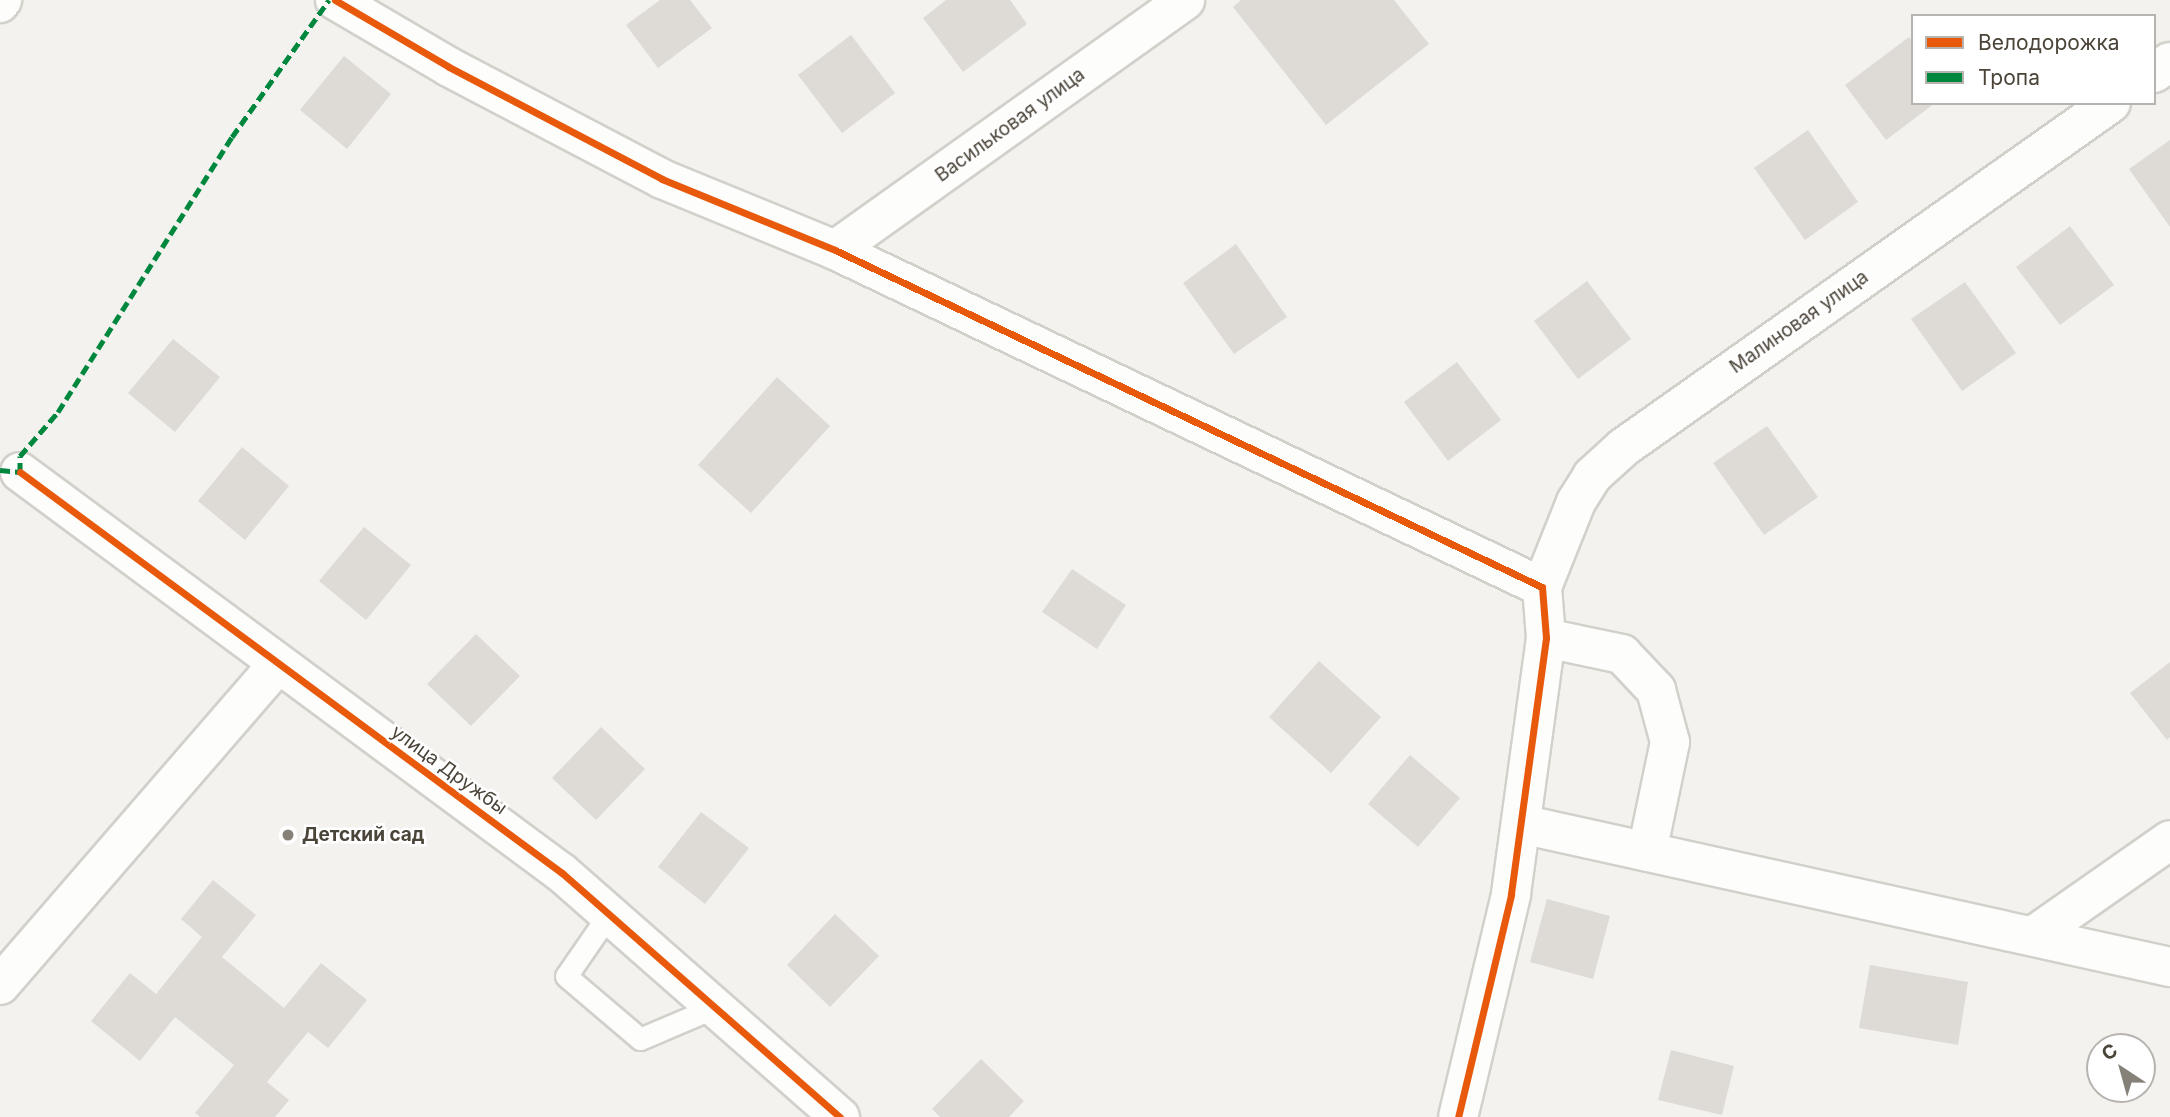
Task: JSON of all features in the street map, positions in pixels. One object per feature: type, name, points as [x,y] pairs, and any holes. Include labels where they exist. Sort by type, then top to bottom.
[{"type":"street","points":[[335,0],[449,67],[662,179],[835,250],[1542,587],[1546,638],[1511,895],[1458,1117]]},
{"type":"street","name":"Васильковая улица","points":[[835,250],[1185,0]]},
{"type":"street","name":"Малиновая улица","points":[[1542,587],[1576,502],[1592,475],[1623,447],[2108,105]]},
{"type":"street","name":"улица Дружбы","points":[[20,471],[562,873],[840,1117]]},
{"type":"street","points":[[1546,638],[1622,654],[1656,691],[1670,743],[1647,852]]},
{"type":"street","points":[[0,985],[277,664]]},
{"type":"street","points":[[1521,824],[2170,967]]},
{"type":"street","points":[[2033,936],[2170,840]]},
{"type":"lane","points":[[609,914],[566,976],[640,1039],[715,1007]]},
{"type":"building","points":[[660,0],[690,0],[712,28],[658,68],[626,25]]},
{"type":"building","points":[[946,0],[1010,0],[1027,24],[963,72],[923,18]]},
{"type":"building","points":[[1241,0],[1394,0],[1429,44],[1326,125],[1233,7]]},
{"type":"building","points":[[851,35],[895,93],[842,133],[798,75]]},
{"type":"building","points":[[1909,37],[1911,105],[1932,105],[1886,140],[1845,85]]},
{"type":"building","points":[[344,56],[391,94],[347,149],[300,110]]},
{"type":"building","points":[[1808,130],[1858,202],[1805,240],[1754,168]]},
{"type":"building","points":[[2170,140],[2170,227],[2129,169]]},
{"type":"building","points":[[2070,226],[2114,285],[2060,325],[2016,267]]},
{"type":"building","points":[[1236,244],[1287,317],[1234,354],[1183,283]]},
{"type":"building","points":[[1587,281],[1631,339],[1578,379],[1534,321]]},
{"type":"building","points":[[1965,282],[2016,353],[1962,391],[1911,319]]},
{"type":"building","points":[[173,339],[220,377],[175,432],[128,393]]},
{"type":"building","points":[[1457,362],[1501,420],[1448,461],[1404,402]]},
{"type":"building","points":[[777,377],[830,426],[751,513],[698,465]]},
{"type":"building","points":[[1767,426],[1818,497],[1764,535],[1713,463]]},
{"type":"building","points":[[242,447],[289,486],[245,540],[198,501]]},
{"type":"building","points":[[364,527],[411,565],[366,620],[319,581]]},
{"type":"building","points":[[1072,569],[1126,605],[1097,649],[1042,612]]},
{"type":"building","points":[[476,634],[520,676],[471,726],[427,684]]},
{"type":"building","points":[[1319,661],[1381,717],[1331,773],[1269,717]]},
{"type":"building","points":[[2170,662],[2170,737],[2167,740],[2130,693]]},
{"type":"building","points":[[601,727],[645,769],[596,820],[552,778]]},
{"type":"building","points":[[1410,755],[1460,798],[1418,847],[1368,804]]},
{"type":"building","points":[[701,812],[749,848],[705,904],[658,867]]},
{"type":"building","points":[[213,880],[256,915],[222,957],[284,1008],[321,963],[367,1000],[328,1048],[308,1032],[267,1082],[289,1100],[275,1117],[200,1117],[195,1113],[234,1065],[175,1017],[140,1061],[91,1021],[130,973],[156,994],[202,937],[181,919]]},
{"type":"building","points":[[1547,899],[1610,916],[1593,979],[1530,962]]},
{"type":"building","points":[[835,914],[879,956],[830,1007],[787,965]]},
{"type":"building","points":[[1870,965],[1968,982],[1958,1045],[1859,1028]]},
{"type":"building","points":[[1671,1050],[1734,1066],[1722,1115],[1658,1100]]},
{"type":"building","points":[[981,1059],[1024,1101],[1009,1117],[940,1117],[932,1109]]},
{"type":"marked path","points":[[0,470],[20,472],[20,456],[58,412],[232,137],[329,0]]},
{"type":"cycle path","points":[[335,0],[449,67],[662,179],[835,250],[1542,587],[1546,638],[1511,895],[1458,1117]]},
{"type":"cycle path","points":[[20,472],[562,873],[840,1117]]},
{"type":"place","name":"Детский сад","points":[[288,835]]}]
